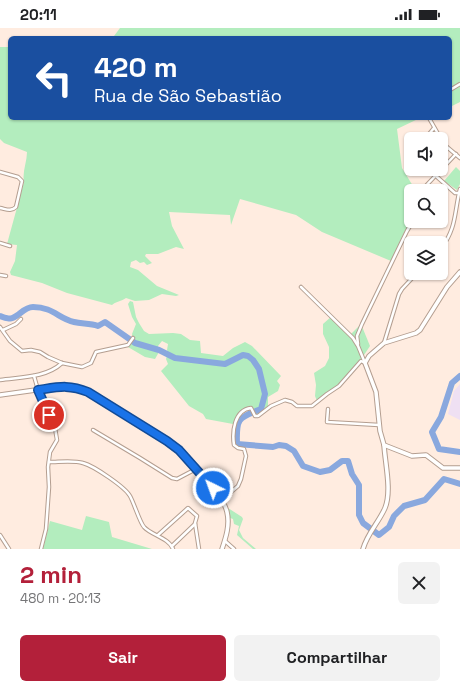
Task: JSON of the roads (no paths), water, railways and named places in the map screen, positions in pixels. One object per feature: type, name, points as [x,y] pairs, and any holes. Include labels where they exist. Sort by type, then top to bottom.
[{"type":"street","points":[[430,120],[437,132]]},
{"type":"street","points":[[431,132],[434,128]]},
{"type":"street","points":[[448,149],[460,158]]},
{"type":"street","points":[[448,163],[456,154]]},
{"type":"street","points":[[0,172],[18,177],[22,181],[16,207],[13,210],[0,208]]},
{"type":"street","points":[[428,184],[436,176],[454,193],[460,193]]},
{"type":"street","points":[[448,237],[456,219],[460,189]]},
{"type":"street","points":[[358,346],[357,336],[362,324],[409,228]]},
{"type":"street","points":[[0,244],[10,246]]},
{"type":"street","points":[[365,362],[369,356],[384,343],[416,333],[420,330],[447,287],[460,272]]},
{"type":"street","points":[[0,275],[6,276]]},
{"type":"street","points":[[384,343],[399,294],[410,280]]},
{"type":"street","points":[[301,287],[353,338],[365,362],[376,392],[379,426],[384,445],[388,500],[385,508],[368,536],[363,549]]},
{"type":"street","points":[[3,330],[16,324],[21,319]]},
{"type":"street","points":[[0,327],[10,341],[22,351],[31,350],[40,352],[62,363],[82,367],[91,363],[96,352],[128,345],[133,338]]},
{"type":"street","points":[[213,488],[216,486],[225,492],[231,492],[238,486],[241,479],[246,456],[244,449],[238,448],[234,445],[234,428],[238,416],[249,408],[255,416],[258,416],[271,406],[286,400],[297,406],[312,406],[339,386],[361,361],[365,362]]},
{"type":"street","points":[[0,380],[34,376],[50,371],[62,363]]},
{"type":"street","points":[[34,376],[38,390],[55,428],[57,440],[50,452],[46,528],[41,549]]},
{"type":"street","points":[[0,395],[64,386],[76,387],[88,392],[167,441],[179,450],[213,488],[222,501],[226,511],[227,525],[225,541],[222,549]]},
{"type":"street","points":[[328,409],[327,422],[379,426]]},
{"type":"street","points":[[93,430],[172,478],[177,479],[196,469]]},
{"type":"street","points":[[384,445],[412,456],[426,455],[443,468],[460,468]]},
{"type":"street","points":[[49,462],[82,462],[96,468],[119,484],[130,494],[144,527],[158,535],[173,547],[195,523]]},
{"type":"street","points":[[158,535],[188,508],[197,516],[195,523],[199,549]]},
{"type":"street","points":[[0,535],[9,549]]},
{"type":"street","points":[[225,541],[234,549]]},
{"type":"waterway","points":[[0,316],[10,318],[29,308],[40,308],[51,311],[74,322],[98,326],[105,322],[135,343],[159,350],[175,358],[225,364],[243,355],[248,356],[253,360],[259,369],[265,394],[261,409],[243,417],[240,420],[237,429],[237,444],[273,447],[279,445],[286,446],[294,451],[303,466],[320,472],[330,470],[342,461],[348,461],[352,474],[359,485],[359,515],[363,523],[379,535],[389,527],[394,516],[404,506],[425,500],[444,479],[460,484]]},
{"type":"waterway","points":[[460,376],[452,383],[441,417],[432,432],[439,449],[460,452]]}]
